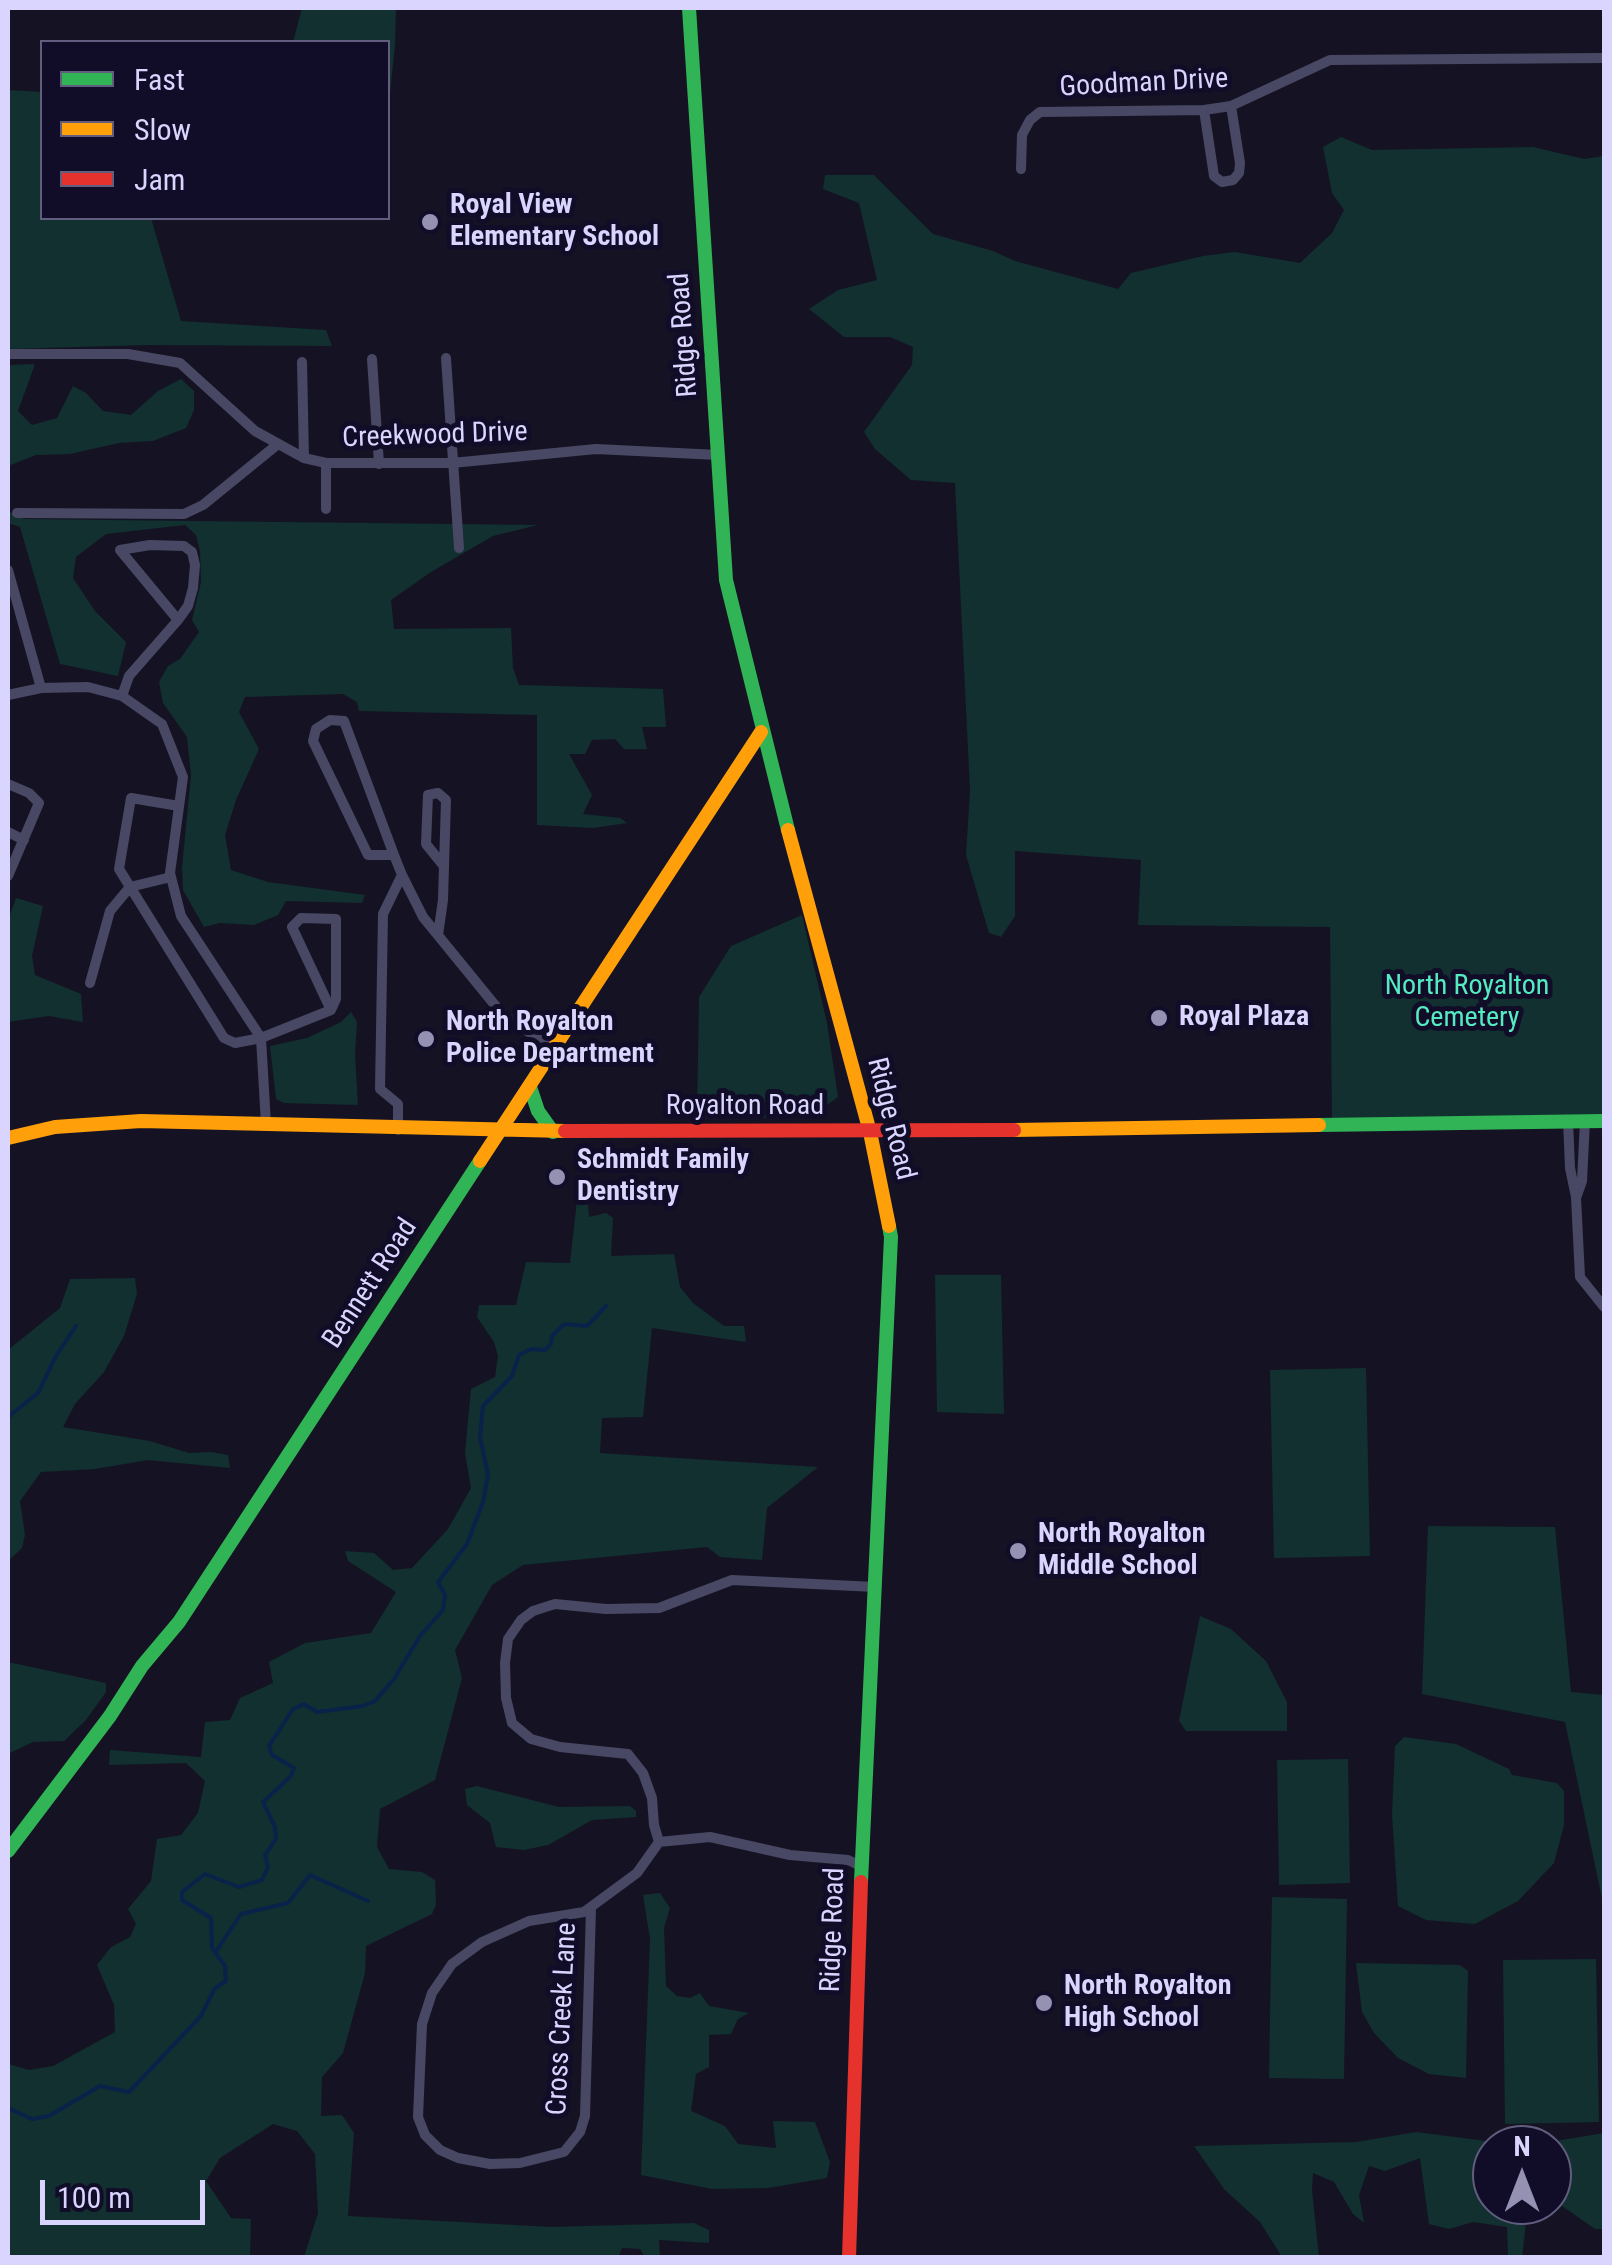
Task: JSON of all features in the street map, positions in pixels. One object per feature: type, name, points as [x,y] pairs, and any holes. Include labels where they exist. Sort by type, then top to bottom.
[{"type":"main road","name":"Ridge Road","points":[[689,8],[726,580],[761,732],[870,1132],[892,1237],[861,1866],[849,2258]]},
{"type":"main road","name":"Bennett Road","points":[[8,1851],[110,1716],[142,1666],[179,1622],[761,732]]},
{"type":"main road","points":[[530,1087],[538,1111],[553,1132]]},
{"type":"main road","name":"Royalton Road","points":[[8,1138],[55,1127],[141,1120],[499,1132],[870,1132],[1604,1121]]},
{"type":"street","name":"Goodman Drive","points":[[1022,169],[1022,135],[1040,112],[1204,110],[1231,106],[1330,60],[1604,58]]},
{"type":"street","points":[[1204,110],[1214,176],[1222,182],[1234,180],[1240,164],[1231,106]]},
{"type":"street","name":"Creekwood Drive","points":[[8,354],[128,354],[180,363],[254,431],[304,458],[326,463],[452,463],[596,450],[718,455]]},
{"type":"street","points":[[446,358],[459,548]]},
{"type":"street","points":[[372,359],[379,464]]},
{"type":"street","points":[[302,362],[304,458]]},
{"type":"street","points":[[17,512],[184,514],[203,506],[278,444]]},
{"type":"street","points":[[326,463],[326,509]]},
{"type":"street","points":[[122,696],[129,676],[178,620],[194,588],[192,552],[184,546],[150,545],[120,550],[178,620]]},
{"type":"street","points":[[8,570],[41,688]]},
{"type":"street","points":[[8,695],[41,688],[88,687],[122,696],[162,724],[183,777],[171,877],[181,916],[261,1038],[266,1124]]},
{"type":"street","points":[[394,855],[368,856],[321,757],[314,741],[316,729],[330,720],[344,721],[402,875],[423,917],[503,1015],[555,1050]]},
{"type":"street","points":[[8,784],[29,793],[39,803],[8,876]]},
{"type":"street","points":[[438,935],[443,900],[446,800],[438,793],[428,795],[426,844],[443,864]]},
{"type":"street","points":[[179,806],[131,798],[119,869],[224,1038],[235,1044],[261,1038],[332,1010],[336,999],[336,919],[302,918],[292,927],[332,1010]]},
{"type":"street","points":[[8,832],[24,840]]},
{"type":"street","points":[[398,1130],[398,1104],[380,1089],[383,914],[402,875]]},
{"type":"street","points":[[90,983],[110,911],[130,887],[171,877]]},
{"type":"street","points":[[1568,1121],[1580,1277],[1604,1308]]},
{"type":"street","points":[[1576,1198],[1582,1182],[1585,1122]]},
{"type":"street","points":[[659,1842],[643,1772],[628,1754],[560,1748],[531,1740],[512,1724],[505,1663],[508,1639],[521,1620],[533,1611],[555,1604],[659,1608],[732,1580],[875,1586]]},
{"type":"street","points":[[591,1908],[637,1873],[659,1842],[710,1836],[790,1855],[848,1860],[861,1866]]},
{"type":"street","name":"Cross Creek Lane","points":[[591,1908],[585,2116],[580,2132],[564,2152],[520,2164],[490,2164],[440,2150],[425,2134],[418,2116],[422,2024],[432,1992],[452,1964],[482,1942],[530,1921],[591,1908]]},
{"type":"green space","points":[[302,8],[396,8],[390,93],[390,40],[294,40]]},
{"type":"green space","points":[[8,90],[40,92],[40,220],[152,220],[181,321],[326,330],[332,346],[147,345],[8,349]]},
{"type":"green space","name":"North Royalton Cemetery","points":[[1341,137],[1372,150],[1533,147],[1584,159],[1604,156],[1604,1116],[1332,1121],[1330,927],[1138,925],[1141,860],[1015,851],[1015,916],[1001,937],[989,933],[966,855],[970,791],[955,483],[911,480],[875,449],[864,432],[912,365],[913,347],[890,337],[844,337],[809,309],[838,290],[877,280],[859,203],[823,189],[825,175],[874,175],[933,234],[1118,289],[1131,273],[1203,256],[1235,252],[1300,263],[1332,233],[1344,210],[1332,193],[1323,147]]},
{"type":"green space","points":[[35,364],[18,411],[32,425],[57,418],[73,386],[103,411],[131,415],[158,391],[181,379],[194,391],[194,410],[186,428],[153,441],[119,443],[70,454],[36,455],[8,466],[8,365]]},
{"type":"green space","points":[[8,511],[24,519],[538,525],[493,536],[391,600],[394,629],[511,628],[513,668],[519,685],[663,689],[666,727],[642,727],[647,749],[624,749],[615,739],[592,740],[585,754],[569,754],[592,795],[583,814],[620,818],[627,823],[593,828],[537,825],[537,715],[359,711],[357,702],[343,694],[245,697],[239,712],[259,749],[225,835],[231,870],[268,882],[365,895],[362,903],[286,901],[278,915],[254,925],[220,923],[204,927],[183,890],[191,775],[187,737],[163,703],[159,682],[199,632],[192,620],[201,582],[196,535],[185,525],[106,534],[76,557],[73,578],[95,611],[126,642],[118,676],[60,664],[20,527],[8,523]]},
{"type":"green space","points":[[16,898],[43,906],[32,956],[35,975],[81,994],[83,1022],[49,1016],[8,1022],[8,920]]},
{"type":"green space","points":[[802,915],[827,1023],[838,1097],[810,1117],[697,1118],[699,997],[731,946]]},
{"type":"green space","points":[[351,1012],[357,1022],[358,1105],[284,1103],[276,1099],[270,1046],[307,1038],[341,1022]]},
{"type":"green space","points":[[577,1200],[588,1203],[589,1217],[606,1213],[613,1218],[611,1256],[674,1254],[680,1287],[693,1303],[724,1326],[744,1326],[746,1342],[652,1328],[643,1417],[602,1418],[600,1453],[818,1467],[767,1508],[762,1560],[720,1557],[707,1547],[523,1565],[492,1585],[455,1650],[462,1678],[435,1780],[380,1809],[377,1847],[389,1869],[422,1872],[435,1880],[436,1905],[432,1914],[366,1946],[365,1973],[343,2053],[322,2077],[321,2116],[342,2115],[354,2133],[348,2216],[552,2227],[694,2223],[709,2230],[709,2243],[659,2240],[660,2258],[645,2257],[640,2249],[622,2248],[618,2258],[304,2257],[318,2213],[315,2154],[297,2131],[273,2124],[220,2158],[206,2181],[231,2218],[251,2219],[250,2257],[8,2257],[8,2064],[29,2070],[53,2066],[115,2032],[114,2005],[97,1965],[111,1947],[130,1937],[136,1924],[128,1909],[151,1881],[157,1839],[181,1835],[198,1813],[205,1781],[186,1763],[109,1765],[110,1750],[201,1757],[205,1722],[230,1720],[240,1698],[273,1683],[269,1662],[305,1643],[371,1633],[396,1592],[348,1561],[345,1551],[374,1553],[393,1570],[412,1568],[448,1529],[471,1488],[465,1453],[471,1389],[495,1377],[498,1356],[494,1342],[477,1317],[479,1305],[516,1305],[526,1262],[570,1263]]},
{"type":"green space","points":[[935,1275],[1001,1275],[1004,1414],[937,1412]]},
{"type":"green space","points":[[135,1278],[137,1294],[124,1336],[104,1372],[75,1404],[63,1427],[150,1441],[189,1453],[228,1455],[230,1468],[148,1460],[95,1469],[41,1472],[20,1501],[25,1535],[22,1548],[8,1561],[8,1350],[60,1308],[70,1279]]},
{"type":"green space","points":[[1366,1368],[1370,1556],[1274,1558],[1270,1370]]},
{"type":"green space","points":[[1428,1526],[1555,1527],[1571,1692],[1604,1695],[1604,1908],[1565,1722],[1422,1694]]},
{"type":"green space","points":[[1200,1616],[1231,1629],[1266,1661],[1287,1702],[1287,1731],[1186,1731],[1179,1721]]},
{"type":"green space","points":[[8,1662],[106,1683],[106,1692],[86,1720],[64,1741],[33,1742],[8,1754]]},
{"type":"green space","points":[[1404,1737],[1456,1744],[1509,1769],[1512,1775],[1557,1783],[1564,1791],[1564,1825],[1554,1863],[1518,1901],[1475,1924],[1426,1920],[1398,1906],[1392,1814],[1395,1746]]},
{"type":"green space","points":[[1348,1759],[1350,1883],[1279,1885],[1277,1760]]},
{"type":"green space","points":[[477,1786],[559,1807],[630,1806],[636,1817],[592,1820],[548,1845],[524,1850],[496,1847],[490,1823],[467,1805],[465,1789]]},
{"type":"green space","points":[[660,1893],[670,1908],[664,1928],[666,1986],[677,1996],[690,1998],[700,1993],[709,2006],[749,2013],[738,2019],[731,2034],[709,2035],[709,2067],[696,2074],[691,2111],[725,2126],[738,2144],[776,2148],[773,2121],[815,2122],[830,2162],[827,2178],[768,2188],[712,2189],[641,2175],[650,1939],[643,1895]]},
{"type":"green space","points":[[1272,1897],[1347,1899],[1344,2079],[1269,2078]]},
{"type":"green space","points":[[1596,1959],[1599,2122],[1505,2124],[1503,1960]]},
{"type":"green space","points":[[1356,1963],[1460,1965],[1468,1971],[1466,2078],[1429,2074],[1398,2058],[1374,2033],[1362,2012]]},
{"type":"green space","points":[[1416,2132],[1472,2139],[1472,2222],[1449,2229],[1429,2224],[1420,2158],[1385,2171],[1369,2166],[1359,2195],[1364,2223],[1353,2214],[1334,2182],[1313,2173],[1319,2257],[1282,2257],[1260,2222],[1224,2189],[1194,2146],[1356,2142]]},
{"type":"green space","points":[[1604,2133],[1604,2229],[1595,2229],[1572,2213],[1572,2138]]},
{"type":"green space","points":[[1493,2225],[1526,2225],[1522,2257],[1508,2257],[1507,2227]]},
{"type":"waterway","points":[[8,2108],[32,2119],[49,2116],[100,2086],[129,2092],[201,2016],[215,1988],[226,1981],[225,1966],[212,1948],[211,1918],[182,1900],[182,1892],[205,1874],[239,1887],[262,1880],[268,1867],[265,1855],[276,1839],[275,1827],[263,1802],[291,1776],[294,1768],[272,1755],[269,1746],[293,1709],[304,1704],[317,1712],[363,1706],[375,1701],[394,1679],[420,1636],[443,1610],[445,1595],[438,1582],[467,1544],[483,1502],[488,1475],[480,1437],[483,1406],[512,1376],[519,1355],[531,1349],[545,1350],[562,1326],[587,1326],[606,1306]]},
{"type":"waterway","points":[[8,1417],[38,1393],[76,1326]]},
{"type":"waterway","points":[[215,1953],[241,1914],[288,1903],[310,1875],[368,1901]]},
{"type":"traffic: fast","points":[[689,8],[726,580],[788,830]]},
{"type":"traffic: fast","points":[[530,1087],[538,1111],[553,1132]]},
{"type":"traffic: fast","points":[[1319,1125],[1604,1121]]},
{"type":"traffic: fast","points":[[8,1851],[110,1716],[142,1666],[179,1622],[480,1161]]},
{"type":"traffic: fast","points":[[861,1882],[889,1226]]},
{"type":"traffic: slow","points":[[480,1161],[761,732]]},
{"type":"traffic: slow","points":[[788,830],[870,1132],[889,1226]]},
{"type":"traffic: slow","points":[[8,1138],[55,1127],[141,1121],[565,1131]]},
{"type":"traffic: slow","points":[[1014,1130],[1319,1125]]},
{"type":"traffic: jam","points":[[565,1131],[1014,1130]]},
{"type":"traffic: jam","points":[[849,2258],[861,1882]]},
{"type":"place","name":"Royal View Elementary School","points":[[430,222]]},
{"type":"place","name":"Royal Plaza","points":[[1159,1018]]},
{"type":"place","name":"North Royalton Police Department","points":[[426,1039]]},
{"type":"place","name":"Schmidt Family Dentistry","points":[[557,1177]]},
{"type":"place","name":"North Royalton Middle School","points":[[1018,1551]]},
{"type":"place","name":"North Royalton High School","points":[[1044,2003]]}]
